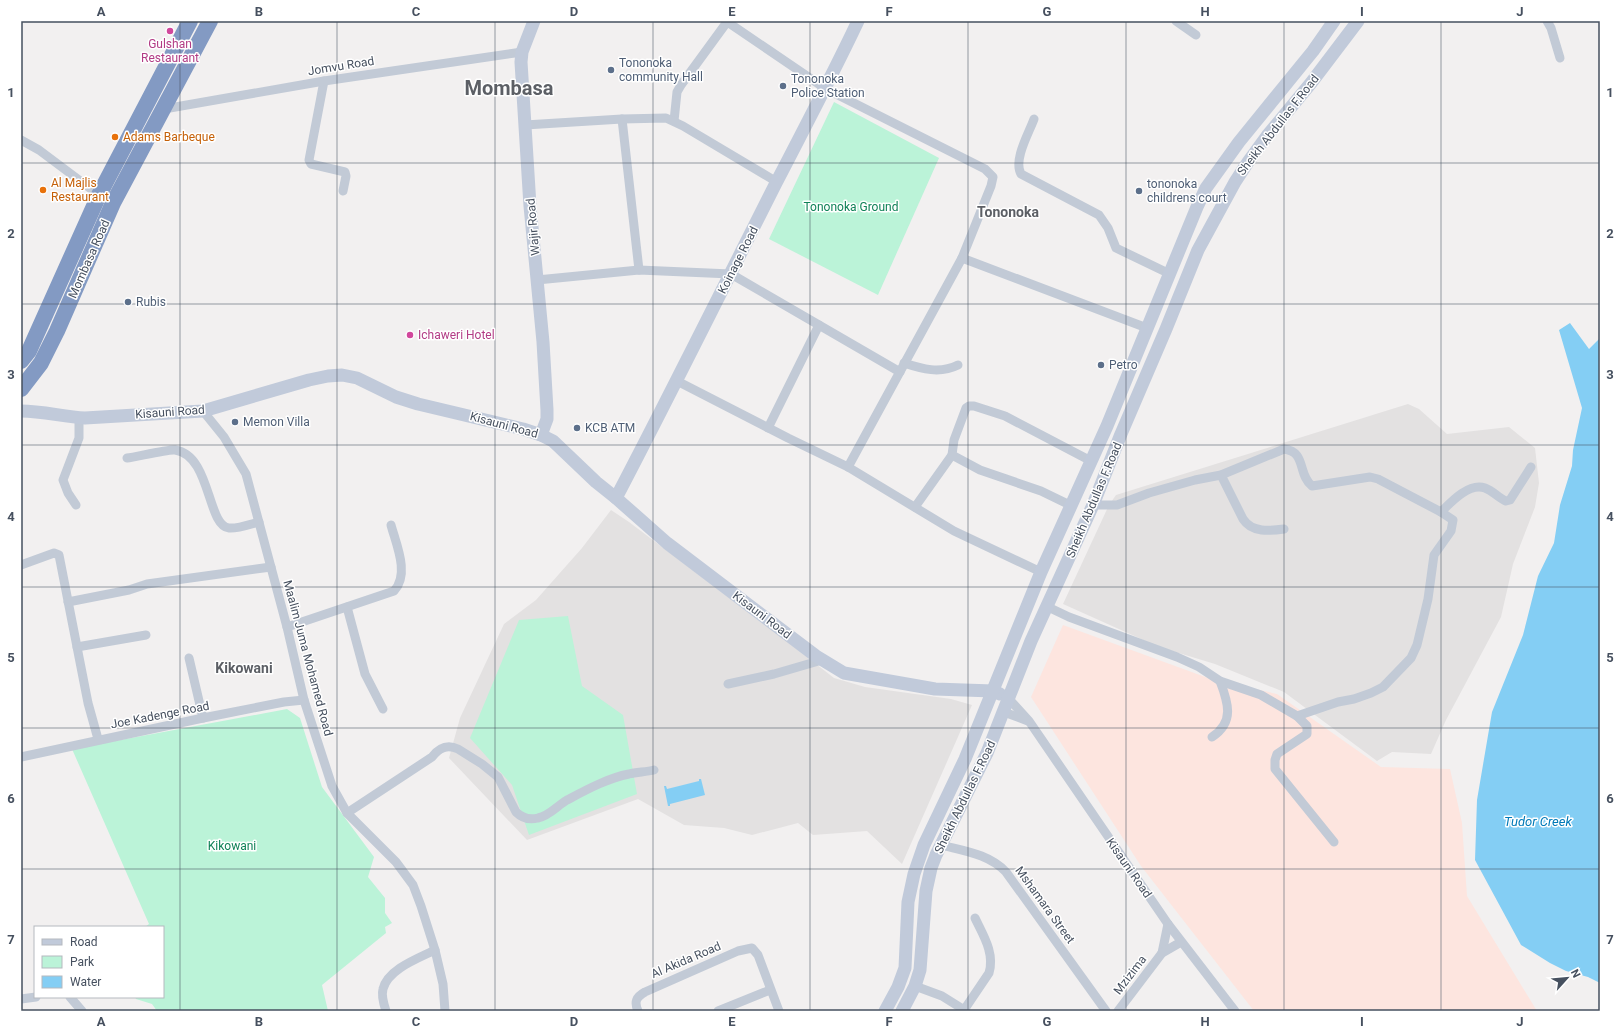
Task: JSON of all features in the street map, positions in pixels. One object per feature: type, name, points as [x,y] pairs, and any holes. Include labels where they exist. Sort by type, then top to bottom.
[{"type":"highway","name":"Mombasa Road","points":[[21,361],[29,352],[99,195],[190,21]]},
{"type":"highway","name":"Mombasa Road","points":[[21,389],[41,364],[113,203],[210,21]]},
{"type":"main road","name":"Wajir Road","points":[[534,21],[522,52],[547,410],[547,419],[541,435]]},
{"type":"main road","name":"Koinage Road","points":[[616,498],[826,89],[858,21]]},
{"type":"main road","name":"Sheikh Abdullas F.Road","points":[[885,1011],[898,987],[905,968],[908,902],[914,874],[924,845],[965,759],[1041,572],[1108,426],[1189,224],[1206,188],[1239,142],[1313,51],[1334,21]]},
{"type":"main road","points":[[1339,21],[1355,25]]},
{"type":"main road","name":"Sheikh Abdullas F.Road","points":[[902,1011],[915,986],[922,960],[926,891],[931,868],[987,753],[1031,641],[1048,607],[1093,505],[1198,250],[1235,182],[1267,136],[1311,83],[1355,25]]},
{"type":"main road","name":"Kisauni Road","points":[[21,411],[33,411],[67,417],[203,411],[309,380],[342,375],[357,378],[387,393],[418,404],[523,429],[552,440],[596,482],[667,543],[822,660],[844,672],[935,689],[993,691],[1009,699]]},
{"type":"main road","points":[[964,690],[987,706],[1004,712]]},
{"type":"street","points":[[674,121],[677,92],[681,84],[726,21],[826,89],[986,169],[992,177],[991,186],[962,258],[848,467]]},
{"type":"street","points":[[1176,21],[1196,35]]},
{"type":"street","points":[[1547,21],[1551,28],[1560,58]]},
{"type":"street","name":"Jomvu Road","points":[[164,109],[324,81],[522,52]]},
{"type":"street","points":[[324,81],[309,160],[311,164],[345,172],[346,176],[343,192]]},
{"type":"street","points":[[622,118],[638,270]]},
{"type":"street","points":[[526,125],[622,118],[666,118],[674,121],[777,182]]},
{"type":"street","points":[[1034,119],[1018,159],[1018,169],[1020,174],[1099,215],[1108,228],[1116,248],[1170,274]]},
{"type":"street","points":[[21,140],[39,150],[99,195]]},
{"type":"street","points":[[962,258],[1147,328]]},
{"type":"street","points":[[537,280],[638,270],[731,274],[900,372]]},
{"type":"street","points":[[768,428],[819,325]]},
{"type":"street","points":[[904,363],[927,369],[949,369],[958,365]]},
{"type":"street","points":[[677,381],[848,467],[954,531],[1041,572]]},
{"type":"street","points":[[915,507],[952,455],[954,440],[966,408],[972,405],[1005,416],[1091,461]]},
{"type":"street","name":"Maalim Juma Mohamed Road","points":[[203,411],[224,438],[246,474],[287,627],[304,700],[332,786],[347,813],[384,849],[410,879],[422,906],[435,950],[443,984],[445,1011]]},
{"type":"street","points":[[76,505],[68,493],[63,480],[79,438],[79,417]]},
{"type":"street","points":[[1093,505],[1117,505],[1149,493],[1195,480],[1221,475],[1284,449],[1296,453],[1304,478],[1312,486],[1370,477],[1378,479],[1441,512],[1453,520],[1451,531],[1434,555],[1428,599],[1417,645],[1411,658],[1383,688],[1354,699],[1338,702],[1297,716]]},
{"type":"street","points":[[127,458],[175,450],[190,456],[201,474],[211,499],[216,519],[222,525],[229,528],[259,522]]},
{"type":"street","points":[[952,455],[980,470],[1034,488],[1072,506]]},
{"type":"street","points":[[1441,512],[1458,496],[1477,487],[1487,489],[1506,501],[1510,500],[1531,468]]},
{"type":"street","points":[[1221,475],[1242,519],[1247,526],[1268,531],[1284,529]]},
{"type":"street","points":[[287,627],[394,591],[401,582],[401,562],[391,525]]},
{"type":"street","points":[[21,565],[54,553],[59,555],[88,703],[98,740]]},
{"type":"street","points":[[68,602],[129,590],[147,584],[271,567]]},
{"type":"street","points":[[347,606],[365,674],[383,709]]},
{"type":"street","points":[[1048,607],[1069,617],[1177,657],[1199,667],[1220,681],[1261,695],[1297,716],[1307,726],[1307,734],[1277,754],[1275,769],[1334,842]]},
{"type":"street","points":[[77,647],[146,635]]},
{"type":"street","points":[[189,658],[203,718]]},
{"type":"street","points":[[728,684],[774,674],[822,660]]},
{"type":"street","points":[[1212,737],[1222,730],[1228,717],[1228,702],[1220,681]]},
{"type":"street","name":"Kisauni Road","points":[[1009,699],[1029,721],[1181,942],[1236,1011]]},
{"type":"street","name":"Joe Kadenge Road","points":[[21,757],[203,718],[284,702],[304,700]]},
{"type":"street","points":[[1004,712],[1029,721]]},
{"type":"street","points":[[347,813],[432,757],[443,747],[458,749],[498,777],[516,812],[520,816],[528,819],[545,816],[566,801],[610,780],[629,774],[654,770]]},
{"type":"street","name":"Mshamara Street","points":[[941,845],[985,857],[1000,865],[1011,878],[1106,1011]]},
{"type":"street","points":[[915,986],[942,996],[965,1010],[991,968],[989,951],[975,918]]},
{"type":"street","points":[[1162,952],[1168,924]]},
{"type":"street","points":[[1162,952],[1181,942]]},
{"type":"street","name":"Al Akida Road","points":[[638,1011],[636,1002],[637,998],[648,990],[738,951],[752,948],[758,955],[770,990]]},
{"type":"street","points":[[386,1011],[382,990],[389,978],[401,967],[435,950]]},
{"type":"street","name":"Mzizima","points":[[1118,1011],[1162,952]]},
{"type":"street","points":[[718,1011],[770,990],[779,1011]]},
{"type":"street","points":[[21,999],[34,997]]},
{"type":"street","points":[[71,998],[82,1011]]},
{"type":"shaded area","points":[[1408,404],[1419,409],[1447,434],[1509,427],[1535,448],[1539,483],[1535,507],[1513,564],[1501,617],[1446,720],[1431,754],[1392,752],[1377,761],[1284,692],[1215,664],[1159,647],[1063,604],[1109,505],[1116,495]]},
{"type":"shaded area","points":[[611,510],[629,522],[834,678],[865,687],[951,699],[972,705],[902,864],[867,831],[813,835],[798,823],[752,835],[724,828],[684,825],[638,799],[527,840],[449,758],[460,718],[504,624],[536,600],[582,548]]},
{"type":"shaded area","points":[[1063,625],[1208,678],[1277,694],[1381,767],[1450,769],[1462,823],[1467,896],[1537,1011],[1254,1011],[1141,866],[1031,697]]},
{"type":"green space","name":"Tononoka Ground","points":[[834,102],[939,158],[878,295],[769,239]]},
{"type":"green space","points":[[568,616],[582,686],[623,715],[637,794],[529,835],[512,785],[470,738],[519,620]]},
{"type":"green space","name":"Kikowani","points":[[287,709],[300,718],[322,787],[374,857],[368,877],[385,898],[385,913],[392,923],[385,927],[386,933],[322,985],[328,1011],[157,1011],[152,1004],[136,999],[164,998],[164,926],[146,926],[149,924],[72,749]]},
{"type":"water","name":"Tudor Creek","points":[[1570,323],[1589,349],[1600,338],[1600,983],[1588,977],[1566,971],[1521,945],[1475,860],[1477,800],[1492,712],[1523,635],[1538,576],[1554,543],[1560,505],[1572,466],[1573,450],[1582,408],[1559,330]]},
{"type":"water","points":[[699,779],[701,779],[705,795],[670,804],[670,806],[668,806],[664,786],[666,786],[667,789],[699,781]]},
{"type":"place","name":"Gulshan Restaurant","points":[[170,31]]},
{"type":"place","name":"Tononoka community Hall","points":[[611,70]]},
{"type":"place","name":"Tononoka Police Station","points":[[783,86]]},
{"type":"place","name":"Adams Barbeque","points":[[115,137]]},
{"type":"place","name":"Al Majlis Restaurant","points":[[43,190]]},
{"type":"place","name":"tononoka childrens court","points":[[1139,191]]},
{"type":"place","name":"Rubis","points":[[128,302]]},
{"type":"place","name":"Ichaweri Hotel","points":[[410,335]]},
{"type":"place","name":"Petro","points":[[1101,365]]},
{"type":"place","name":"Memon Villa","points":[[235,422]]},
{"type":"place","name":"KCB ATM","points":[[577,428]]},
{"type":"district","name":"Mombasa","points":[[509,88]]},
{"type":"district","name":"Tononoka","points":[[1008,212]]},
{"type":"district","name":"Kikowani","points":[[244,668]]}]
